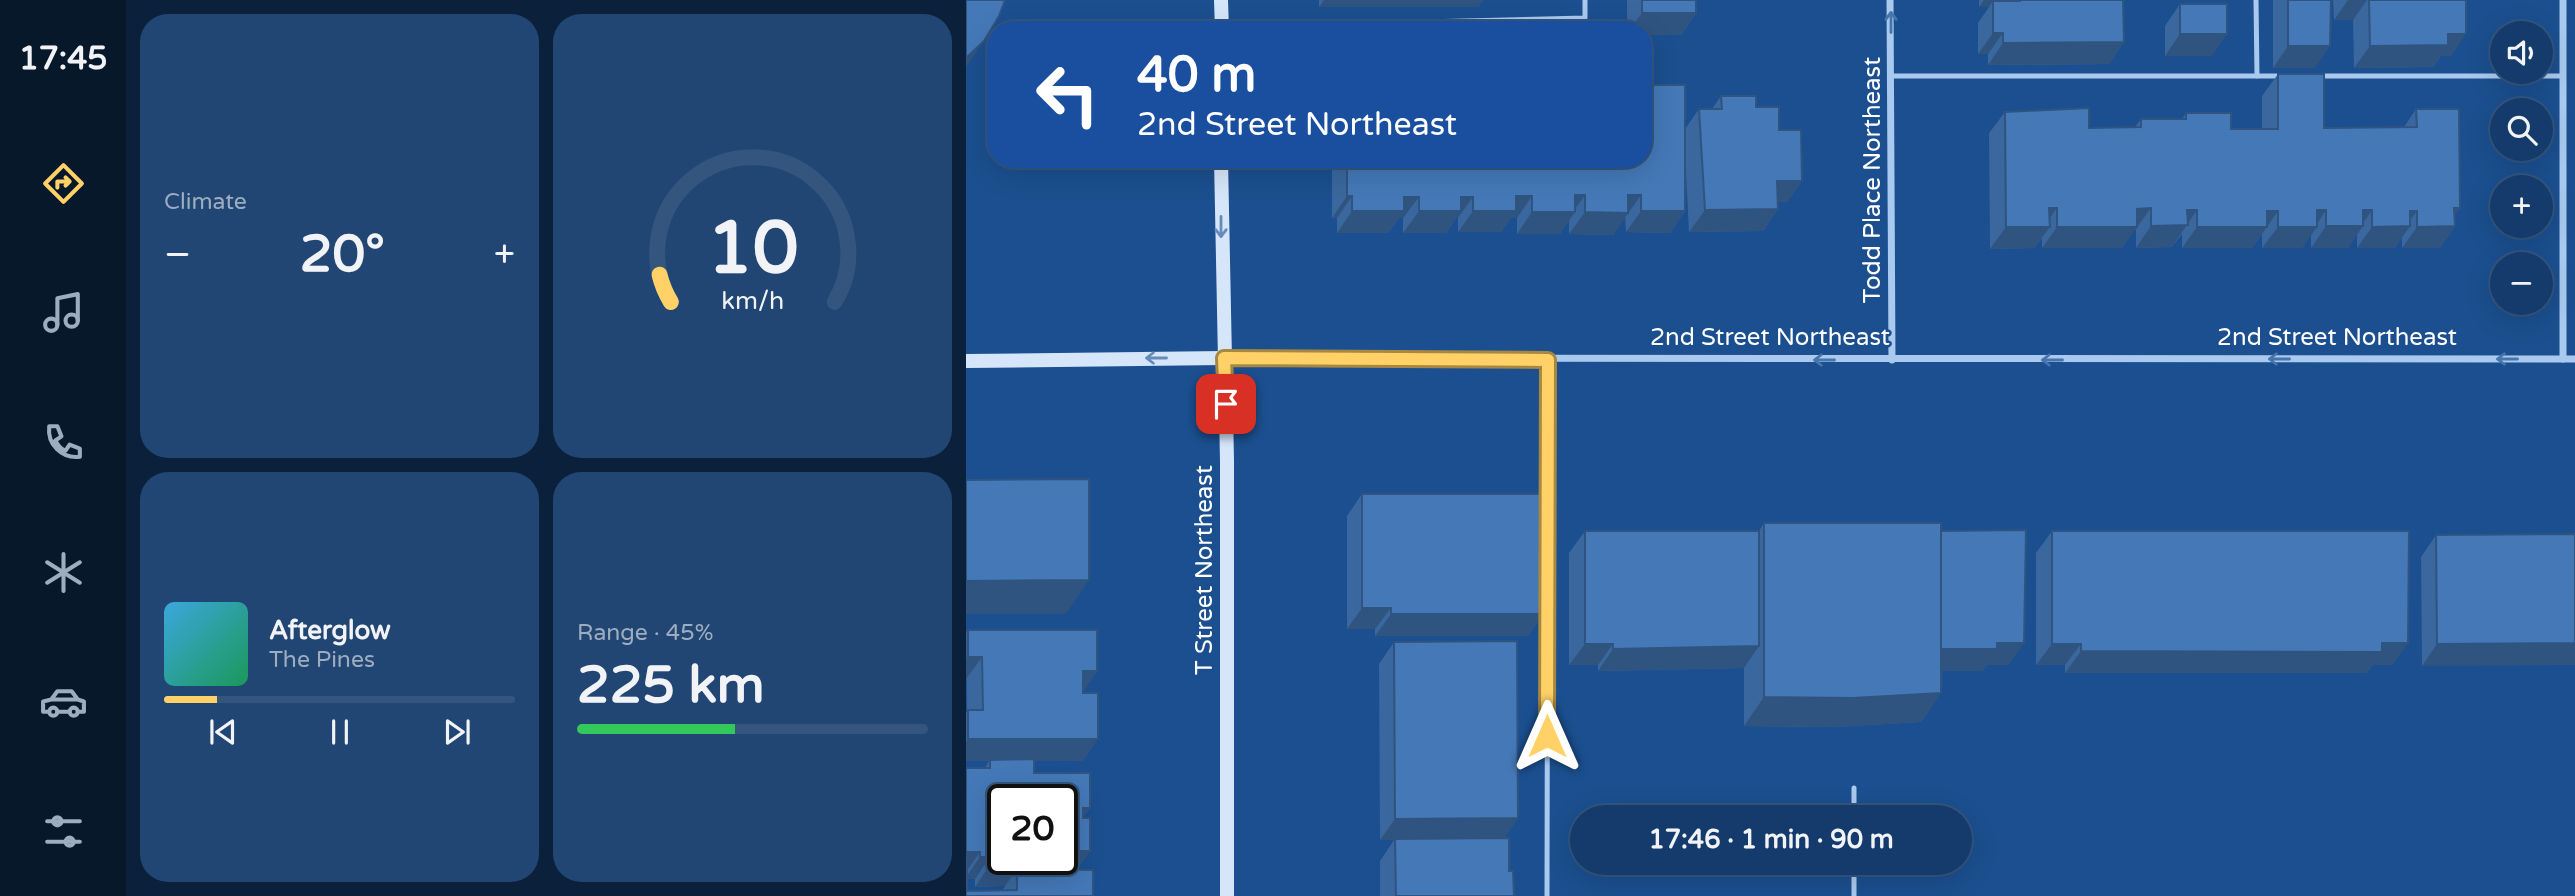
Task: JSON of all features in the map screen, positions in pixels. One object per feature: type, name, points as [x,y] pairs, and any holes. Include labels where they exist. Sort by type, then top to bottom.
[{"type":"street","points":[[1221,0],[1222,21]]},
{"type":"street","name":"Todd Place Northeast","points":[[1891,0],[1892,360]]},
{"type":"street","points":[[2563,0],[2563,359]]},
{"type":"street","name":"T Street Northeast","points":[[1221,168],[1227,896]]},
{"type":"street","name":"2nd Street Northeast","points":[[966,360],[2575,359]]},
{"type":"lane","points":[[1486,21],[1585,18],[1585,0]]},
{"type":"lane","points":[[2256,0],[2257,76]]},
{"type":"lane","points":[[1891,76],[2283,76]]},
{"type":"lane","points":[[2310,76],[2563,76]]},
{"type":"lane","points":[[1547,896],[1548,360]]},
{"type":"lane","points":[[1854,788],[1854,805]]},
{"type":"lane","points":[[1854,875],[1854,896]]},
{"type":"building","points":[[966,0],[1005,0],[996,21],[987,21],[987,36],[984,41],[966,58]]},
{"type":"building","points":[[1642,0],[1696,0],[1696,13],[1642,13]]},
{"type":"building","points":[[2123,0],[2124,42],[2003,43],[2003,33],[1993,33],[1993,1]]},
{"type":"building","points":[[2288,0],[2331,0],[2330,46],[2288,46]]},
{"type":"building","points":[[2369,0],[2466,0],[2466,34],[2448,34],[2448,45],[2370,46]]},
{"type":"building","points":[[2180,4],[2227,4],[2227,34],[2180,34]]},
{"type":"building","points":[[2278,74],[2324,74],[2324,128],[2417,127],[2416,109],[2459,109],[2460,208],[2454,208],[2455,226],[2417,227],[2417,211],[2410,211],[2410,226],[2372,227],[2372,210],[2363,210],[2363,226],[2326,226],[2326,210],[2317,210],[2317,227],[2278,227],[2278,211],[2267,211],[2267,227],[2197,227],[2197,210],[2187,210],[2188,225],[2151,226],[2151,208],[2137,209],[2137,227],[2057,227],[2057,208],[2049,208],[2050,227],[2006,227],[2005,112],[2089,108],[2089,128],[2141,127],[2141,119],[2186,119],[2186,113],[2231,113],[2231,129],[2278,129]]},
{"type":"building","points":[[1652,85],[1685,85],[1685,211],[1641,211],[1641,195],[1628,195],[1628,213],[1585,212],[1585,195],[1575,195],[1575,212],[1532,212],[1532,196],[1516,196],[1516,211],[1473,211],[1473,197],[1461,197],[1461,211],[1419,211],[1419,197],[1404,197],[1404,211],[1352,211],[1352,196],[1347,196],[1347,168],[1652,168]]},
{"type":"building","points":[[1721,96],[1756,96],[1756,107],[1779,107],[1779,130],[1801,130],[1802,181],[1777,181],[1778,209],[1705,210],[1699,109],[1722,109]]},
{"type":"building","points":[[1089,479],[1089,580],[966,581],[966,480]]},
{"type":"building","points":[[1362,494],[1543,494],[1543,614],[1391,614],[1391,608],[1362,608]]},
{"type":"building","points":[[1764,523],[1941,523],[1941,693],[1853,698],[1764,697]]},
{"type":"building","points":[[2026,530],[2024,643],[1997,643],[1997,649],[1941,649],[1941,531]]},
{"type":"building","points":[[1585,531],[1759,531],[1759,646],[1613,649],[1613,644],[1585,644]]},
{"type":"building","points":[[2052,531],[2409,531],[2408,643],[2382,643],[2382,652],[2081,651],[2081,644],[2052,644]]},
{"type":"building","points":[[2575,534],[2575,643],[2437,644],[2436,535]]},
{"type":"building","points":[[968,630],[1097,630],[1097,671],[1083,671],[1083,693],[1098,693],[1098,739],[968,739],[968,710],[983,710],[982,657],[968,657]]},
{"type":"building","points":[[1517,641],[1518,818],[1395,819],[1394,642]]},
{"type":"building","points":[[1034,759],[1034,773],[1090,773],[1090,808],[1083,808],[1083,818],[1090,818],[1090,851],[1078,851],[1078,784],[987,784],[987,857],[980,857],[980,852],[966,852],[966,768],[990,768],[990,760]]},
{"type":"building","points":[[1509,838],[1509,871],[1513,871],[1514,896],[1396,896],[1395,839]]},
{"type":"building","points":[[966,869],[967,891],[1017,890],[1017,875],[1078,875],[1078,870],[1093,870],[1093,896],[966,896]]},
{"type":"route","points":[[1226,404],[1224,358],[1548,360],[1547,736]]}]
